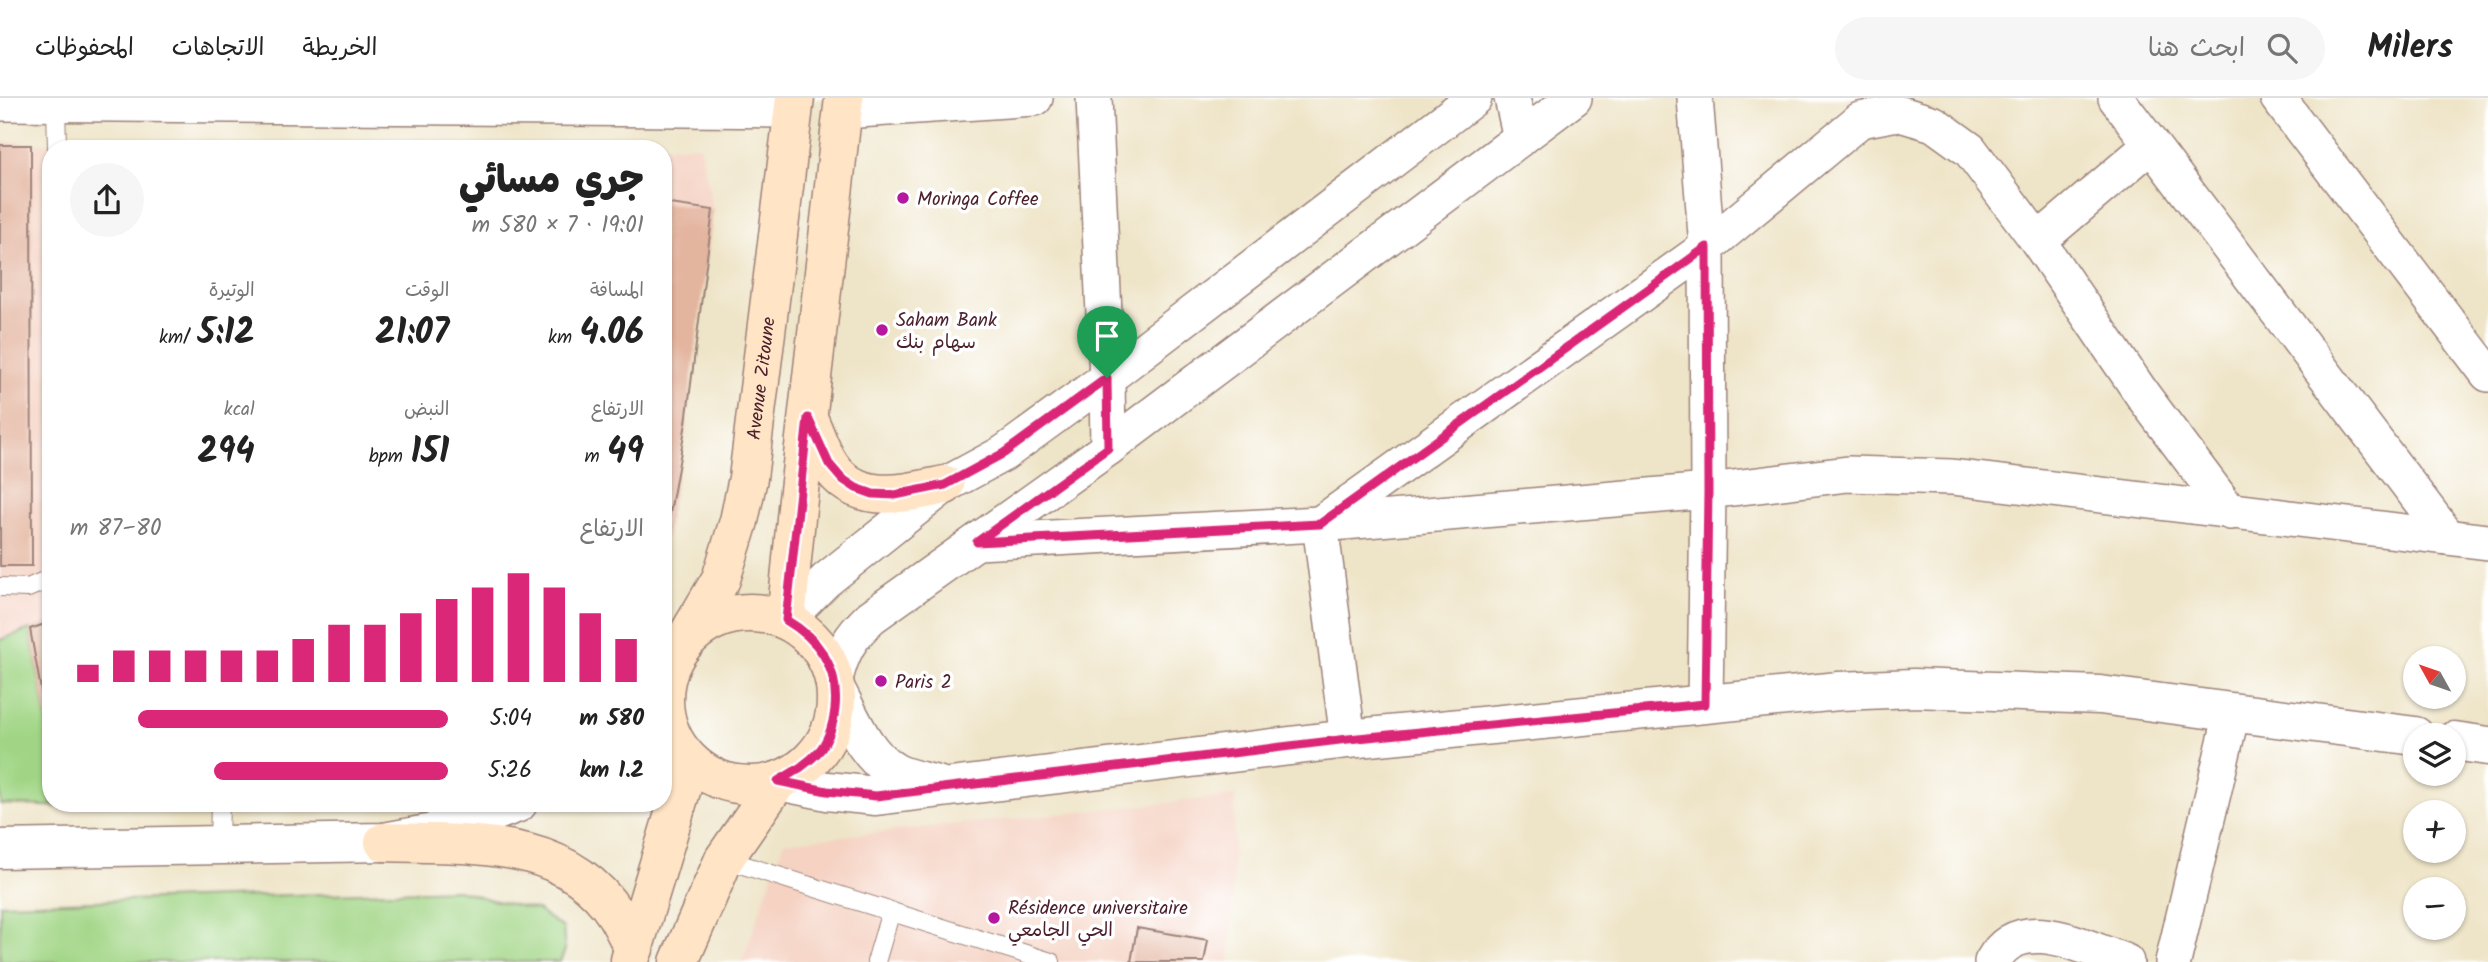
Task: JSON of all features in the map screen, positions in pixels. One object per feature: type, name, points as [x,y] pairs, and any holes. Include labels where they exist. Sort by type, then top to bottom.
[{"type":"main road","name":"Avenue Zitoune","points":[[672,665],[721,579],[748,478],[794,104]]},
{"type":"main road","points":[[786,620],[843,105]]},
{"type":"main road","points":[[808,418],[829,464],[841,478],[856,488],[873,494],[895,495],[945,485]]},
{"type":"main road","points":[[672,666],[698,630],[719,619],[741,613],[764,614],[786,620],[817,644],[828,660],[836,685],[834,720],[823,747],[803,767],[778,781],[755,786],[731,783],[679,759]]},
{"type":"main road","points":[[672,739],[679,759],[672,788]]},
{"type":"main road","points":[[679,962],[724,859],[778,781]]},
{"type":"main road","points":[[631,956],[666,812]]},
{"type":"main road","points":[[384,842],[504,847],[542,857],[566,867],[609,906],[631,956]]},
{"type":"street","points":[[843,105],[1035,98]]},
{"type":"street","points":[[1094,98],[1108,448]]},
{"type":"street","points":[[786,620],[825,580],[945,485],[1004,453],[1107,378],[1475,98]]},
{"type":"street","points":[[1512,98],[1521,138]]},
{"type":"street","points":[[942,786],[895,773],[873,755],[860,736],[836,685],[841,656],[853,634],[871,617],[1108,448],[1574,98]]},
{"type":"street","points":[[1695,98],[1707,247],[1705,704]]},
{"type":"street","points":[[2116,98],[2448,537]]},
{"type":"street","points":[[2278,98],[2488,374]]},
{"type":"street","points":[[0,103],[214,101],[794,104]]},
{"type":"street","points":[[1320,524],[1707,247],[1860,120],[1897,113],[1934,124],[1970,150],[2038,241],[2144,397],[2230,512]]},
{"type":"street","points":[[2038,241],[2151,145]]},
{"type":"street","points":[[977,542],[1320,524],[1708,491],[1848,474],[1952,477],[2488,542]]},
{"type":"street","points":[[1320,524],[1348,739]]},
{"type":"street","points":[[778,781],[827,791],[876,796],[1348,739],[1839,691],[1926,688],[2100,695],[2403,734]]},
{"type":"street","points":[[2173,962],[2232,713]]},
{"type":"street","points":[[2466,743],[2488,746]]},
{"type":"street","points":[[0,849],[384,842],[437,818],[469,812]]},
{"type":"street","points":[[1992,962],[1998,949],[2025,935],[2046,934],[2126,962]]},
{"type":"lane","points":[[56,103],[57,140]]},
{"type":"lane","points":[[0,587],[29,588],[42,582]]},
{"type":"lane","points":[[219,844],[220,812]]},
{"type":"lane","points":[[724,859],[1051,962]]},
{"type":"lane","points":[[876,962],[891,911]]},
{"type":"shaded area","points":[[0,142],[42,144],[42,625],[0,640]]},
{"type":"shaded area","points":[[700,145],[713,210],[686,423],[672,500],[672,146]]},
{"type":"shaded area","name":"Résidence universitaire الحي الجامعي","points":[[1235,796],[1230,962],[742,962],[784,842]]},
{"type":"green space","points":[[30,629],[42,694],[42,806],[0,804],[0,640]]},
{"type":"green space","points":[[458,890],[537,910],[563,928],[565,950],[560,962],[0,962],[0,904]]},
{"type":"building","points":[[0,145],[31,145],[32,566],[0,566]]},
{"type":"building","points":[[672,204],[713,210],[686,423],[672,502]]},
{"type":"building","points":[[42,625],[42,695],[30,629]]},
{"type":"building","points":[[1137,928],[1208,940],[1204,962],[1131,962]]},
{"type":"place","name":"Moringa Coffee","points":[[903,198]]},
{"type":"place","name":"Saham Bank سهام بنك","points":[[882,330]]},
{"type":"place","name":"Paris 2","points":[[881,681]]},
{"type":"place","name":"Résidence universitaire الحي الجامعي","points":[[994,918]]},
{"type":"route","points":[[1707,247],[1705,704],[1348,739],[876,796],[827,791],[778,781],[803,767],[823,747],[834,720],[837,692],[828,660],[817,644],[786,620],[808,418],[829,464],[841,478],[856,488],[873,494],[895,495],[945,485],[1004,453],[1107,378],[1108,448],[977,542],[1320,524],[1707,247]]}]
